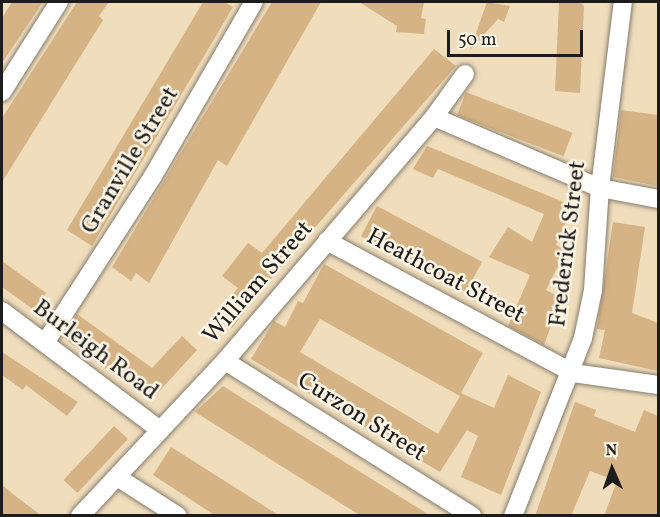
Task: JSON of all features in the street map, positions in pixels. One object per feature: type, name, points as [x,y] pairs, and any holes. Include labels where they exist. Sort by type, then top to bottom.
[{"type":"street","points":[[2,92],[59,2]]},
{"type":"street","name":"Granville Street","points":[[45,343],[153,176],[254,2]]},
{"type":"street","name":"Frederick Street","points":[[513,516],[573,373],[592,290],[600,188],[623,2]]},
{"type":"street","name":"William Street","points":[[80,516],[225,361],[434,117],[465,74]]},
{"type":"street","points":[[434,117],[600,188],[658,199]]},
{"type":"street","name":"Heathcoat Street","points":[[327,241],[573,373]]},
{"type":"street","name":"Burleigh Road","points":[[2,311],[160,430]]},
{"type":"street","name":"Curzon Street","points":[[225,361],[472,516]]},
{"type":"street","points":[[573,373],[658,385]]},
{"type":"street","points":[[117,477],[178,516]]},
{"type":"building","points":[[12,2],[43,2],[2,63],[2,18]]},
{"type":"building","points":[[77,2],[109,2],[99,16],[103,20],[2,182],[2,118]]},
{"type":"building","points":[[203,2],[224,2],[233,7],[92,246],[67,230]]},
{"type":"building","points":[[272,2],[321,2],[227,166],[218,160],[149,283],[136,273],[131,281],[112,267]]},
{"type":"building","points":[[359,2],[424,2],[421,18],[426,19],[424,34],[396,32],[397,26]]},
{"type":"building","points":[[487,2],[510,6],[504,22],[498,19],[470,50]]},
{"type":"building","points":[[559,2],[580,2],[584,6],[580,93],[555,91]]},
{"type":"building","points":[[434,49],[456,66],[277,271],[232,328],[216,314],[238,288],[222,276],[248,243],[262,253]]},
{"type":"building","points":[[466,92],[572,133],[563,156],[457,115]]},
{"type":"building","points":[[621,110],[658,115],[658,186],[613,177]]},
{"type":"building","points":[[427,146],[573,206],[556,245],[566,250],[546,290],[561,298],[544,345],[508,326],[530,275],[489,257],[508,227],[532,242],[544,214],[438,169],[433,178],[413,169]]},
{"type":"building","points":[[377,206],[482,262],[466,292],[361,236]]},
{"type":"building","points":[[613,222],[645,227],[632,313],[658,323],[658,371],[599,358],[605,330],[597,329]]},
{"type":"building","points":[[2,261],[46,293],[34,310],[2,287]]},
{"type":"building","points":[[324,264],[483,353],[461,393],[494,408],[508,375],[541,392],[501,495],[461,477],[478,436],[467,430],[440,472],[251,359],[274,321],[285,327],[298,301],[303,303]],"holes":[[[320,319],[460,396],[438,434],[300,352]]]},
{"type":"building","points":[[77,314],[152,368],[182,336],[197,350],[153,398],[122,370],[117,377],[62,337]]},
{"type":"building","points":[[2,352],[78,402],[67,416],[26,385],[23,390],[2,375]]},
{"type":"building","points":[[223,386],[431,516],[361,516],[195,412]]},
{"type":"building","points":[[575,402],[596,410],[594,416],[635,432],[644,410],[658,416],[658,516],[604,516],[617,481],[590,471],[571,516],[535,516]]},
{"type":"building","points":[[114,426],[128,439],[77,493],[64,480]]},
{"type":"building","points":[[171,447],[280,516],[216,516],[153,475]]},
{"type":"building","points":[[2,485],[14,495],[42,516],[2,516]]}]
